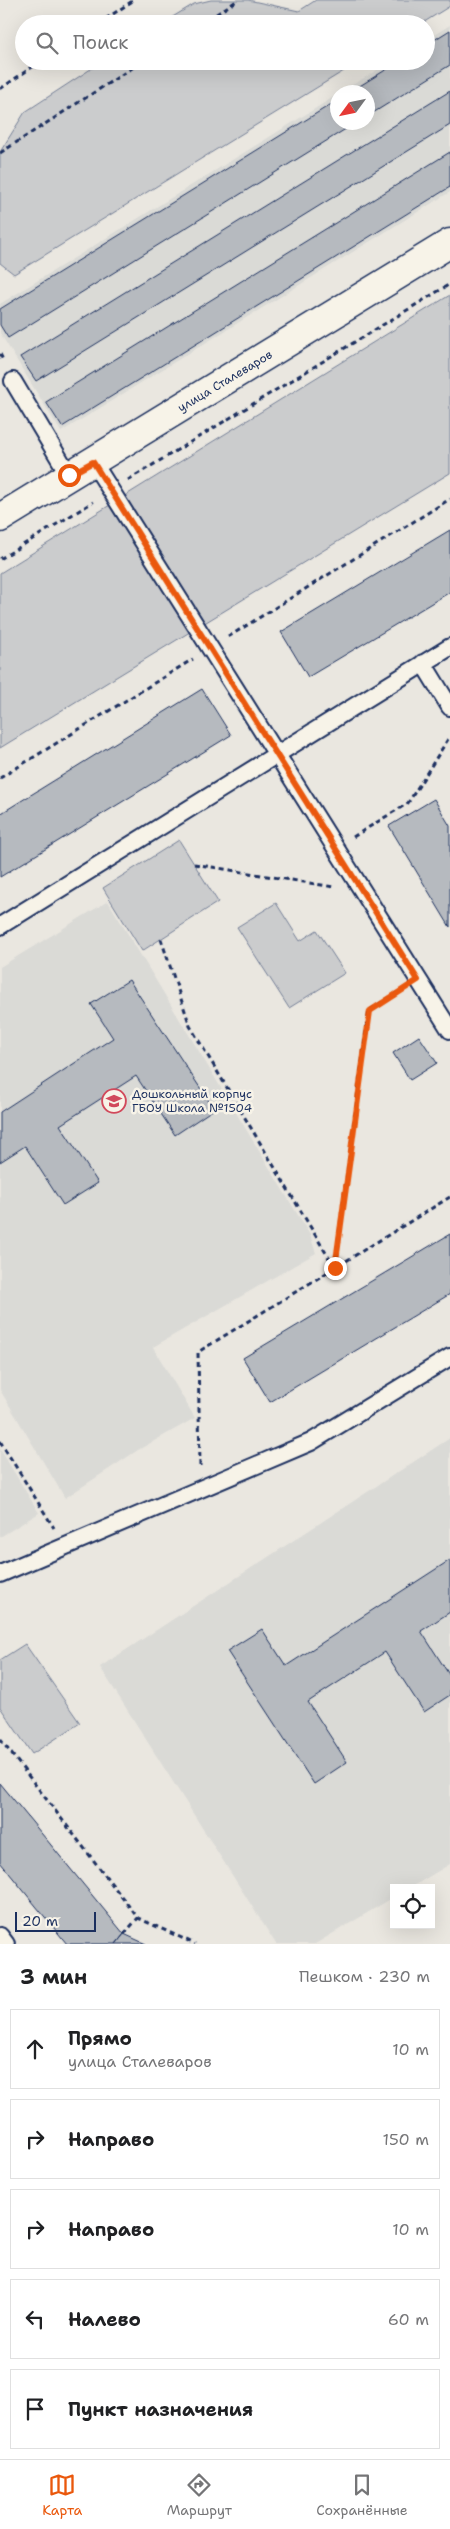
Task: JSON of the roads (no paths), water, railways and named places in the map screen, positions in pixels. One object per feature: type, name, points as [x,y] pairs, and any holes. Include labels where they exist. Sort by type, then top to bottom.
[{"type":"main road","name":"улица Сталеваров","points":[[0,518],[450,243]]},
{"type":"lane","points":[[13,381],[69,475]]},
{"type":"lane","points":[[93,462],[450,1030]]},
{"type":"lane","points":[[0,926],[450,647]]},
{"type":"lane","points":[[424,663],[450,707]]},
{"type":"lane","points":[[0,1574],[311,1442],[450,1356]]},
{"type":"lane","points":[[0,1936],[6,1944]]},
{"type":"place","name":"Дошкольный корпус ГБОУ Школа №1504","points":[[114,1101]]}]
